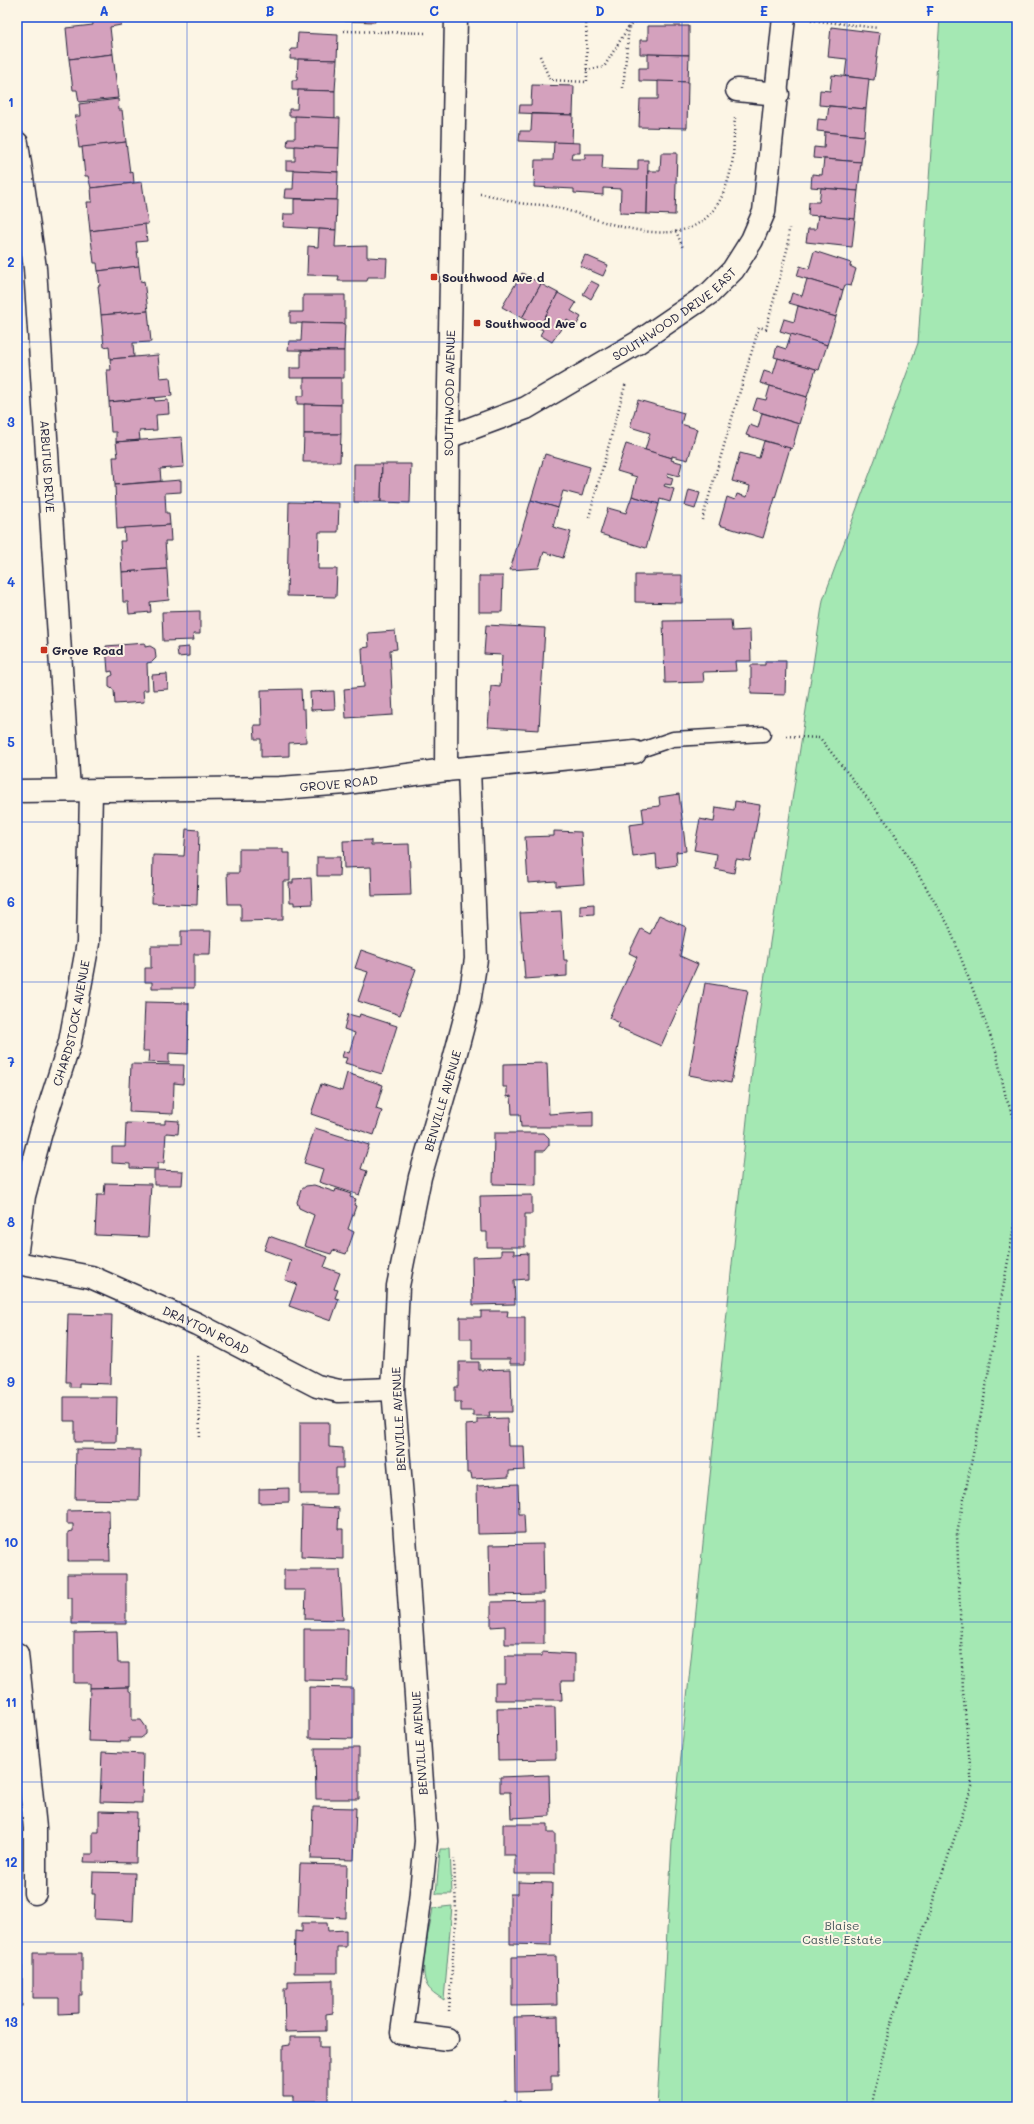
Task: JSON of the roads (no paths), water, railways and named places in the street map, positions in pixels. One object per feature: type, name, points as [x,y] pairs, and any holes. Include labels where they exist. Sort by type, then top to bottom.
[{"type":"street","name":"SOUTHWOOD AVENUE","points":[[446,770],[448,437],[456,17]]},
{"type":"street","name":"SOUTHWOOD DRIVE EAST","points":[[448,437],[526,408],[637,343],[710,293],[733,270],[752,240],[764,212],[778,94],[784,17]]},
{"type":"street","points":[[737,90],[778,94]]},
{"type":"street","name":"ARBUTUS DRIVE","points":[[17,143],[35,268],[69,790]]},
{"type":"street","name":"GROVE ROAD","points":[[17,791],[280,788],[346,783],[446,770],[635,752]]},
{"type":"street","name":"BENVILLE AVENUE","points":[[446,2039],[402,2033],[420,1901],[426,1841],[393,1389],[398,1286],[420,1177],[454,1060],[468,1003],[476,959],[469,768]]},
{"type":"street","name":"CHARDSTOCK AVENUE","points":[[17,1250],[24,1196],[41,1132],[70,1042],[88,943],[91,791]]},
{"type":"street","name":"DRAYTON ROAD","points":[[17,1263],[91,1277],[197,1324],[317,1386],[339,1391],[360,1392],[393,1389]]},
{"type":"street","points":[[17,1654],[35,1828],[29,1880]]},
{"type":"lane","points":[[635,752],[673,739],[763,734]]},
{"type":"place","name":"Southwood Ave d","points":[[434,277]]},
{"type":"place","name":"Southwood Ave c","points":[[477,323]]},
{"type":"place","name":"Grove Road","points":[[44,650]]},
{"type":"park label","name":"Blaise Castle Estate","points":[[842,1932]]}]
